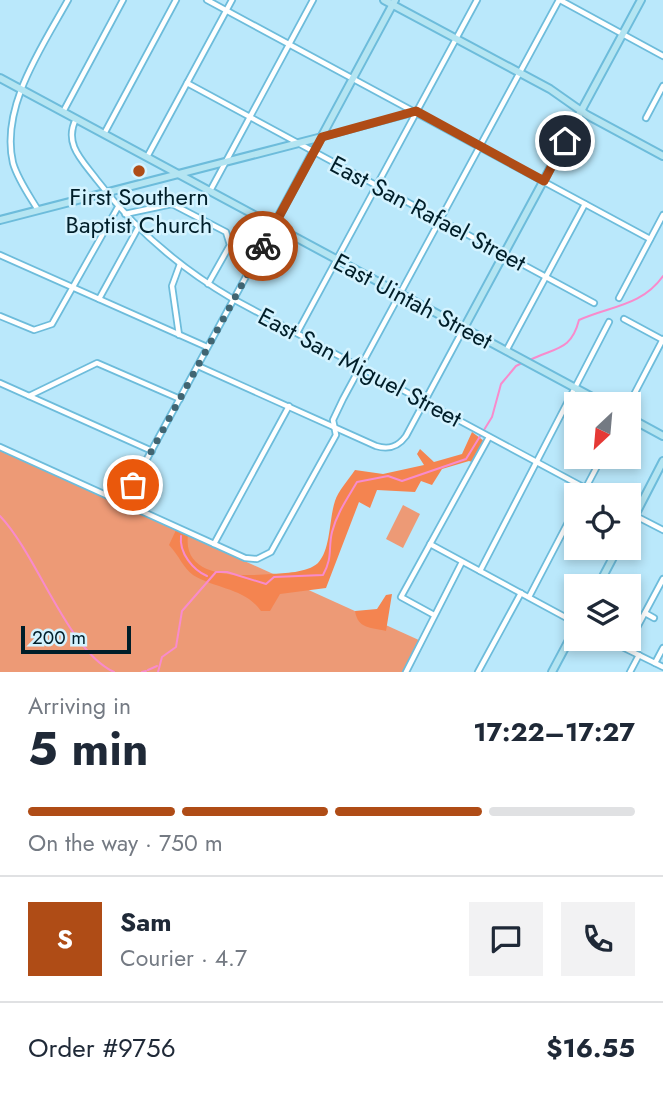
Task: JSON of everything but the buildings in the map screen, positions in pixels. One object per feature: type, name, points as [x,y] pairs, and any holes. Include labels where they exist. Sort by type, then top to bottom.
[{"type":"main road","points":[[384,0],[394,2],[580,111],[663,156]]},
{"type":"main road","points":[[464,328],[641,0]]},
{"type":"main road","points":[[274,226],[394,2]]},
{"type":"main road","name":"East Uintah Street","points":[[0,78],[582,392]]},
{"type":"main road","points":[[0,220],[322,137]]},
{"type":"main road","points":[[156,181],[161,173],[159,163]]},
{"type":"main road","points":[[641,424],[663,436]]},
{"type":"main road","points":[[641,499],[663,461]]},
{"type":"main road","points":[[552,672],[564,648]]},
{"type":"street","points":[[38,210],[16,172],[10,150],[9,121],[20,89],[68,0]]},
{"type":"street","points":[[63,112],[123,0]]},
{"type":"street","points":[[104,134],[176,0]]},
{"type":"street","points":[[207,0],[650,239]]},
{"type":"street","points":[[146,157],[232,0]]},
{"type":"street","points":[[210,191],[313,0]]},
{"type":"street","points":[[297,333],[477,0]]},
{"type":"street","points":[[0,447],[214,544],[253,559],[268,555],[336,435],[333,420],[360,368],[559,0],[663,56]]},
{"type":"street","name":"East San Rafael Street","points":[[187,83],[594,303]]},
{"type":"street","points":[[646,118],[663,86]]},
{"type":"street","points":[[322,137],[416,111]]},
{"type":"street","name":"East San Miguel Street","points":[[76,119],[71,133],[75,150],[125,215],[180,264],[233,299],[574,483]]},
{"type":"street","points":[[281,147],[282,135]]},
{"type":"street","points":[[125,215],[174,204],[228,233],[230,245],[208,284]]},
{"type":"street","points":[[509,353],[545,277],[585,204]]},
{"type":"street","points":[[0,316],[30,329],[42,329],[55,321],[118,207]]},
{"type":"street","points":[[619,298],[663,215]]},
{"type":"street","points":[[123,503],[274,226]]},
{"type":"street","points":[[99,299],[138,228]]},
{"type":"street","points":[[0,255],[207,347]]},
{"type":"street","points":[[179,335],[172,286],[180,264]]},
{"type":"street","points":[[624,319],[663,340],[635,392]]},
{"type":"street","points":[[480,571],[609,322]]},
{"type":"street","points":[[198,366],[379,447],[395,446],[406,436],[464,328]]},
{"type":"street","points":[[29,396],[97,363],[180,399]]},
{"type":"street","points":[[0,383],[152,451]]},
{"type":"street","points":[[214,544],[289,406]]},
{"type":"street","points":[[434,615],[401,597],[485,435]]},
{"type":"street","points":[[641,518],[663,529]]},
{"type":"street","points":[[529,597],[564,530]]},
{"type":"street","points":[[430,544],[564,618]]},
{"type":"street","points":[[406,672],[462,562]]},
{"type":"street","points":[[641,620],[663,579]]},
{"type":"street","points":[[478,672],[521,593]]},
{"type":"street","points":[[645,613],[654,618]]},
{"type":"street","points":[[655,663],[663,648]]},
{"type":"street","points":[[632,651],[663,667]]},
{"type":"street","points":[[630,672],[639,654]]},
{"type":"shaded area","points":[[472,432],[484,441],[472,462],[442,469],[432,485],[421,481],[415,492],[377,490],[370,508],[359,502],[326,588],[280,594],[270,611],[261,611],[239,593],[193,575],[169,545],[176,530],[188,535],[189,550],[194,560],[204,568],[217,572],[259,575],[308,569],[322,557],[328,542],[335,501],[355,470],[383,474],[424,465],[417,454],[420,449],[434,462],[462,454]]},
{"type":"shaded area","points":[[0,450],[421,641],[404,672],[0,672]]},
{"type":"shaded area","points":[[403,505],[420,514],[403,548],[386,539]]},
{"type":"shaded area","points":[[392,594],[386,631],[366,626],[359,621],[355,611],[377,609],[386,595]]},
{"type":"waterway","points":[[530,360],[567,343],[572,338],[579,320],[645,294],[663,276]]},
{"type":"waterway","points":[[158,672],[162,657],[176,647],[182,611],[216,572],[227,572],[266,584],[274,577],[323,575],[328,563],[334,525],[357,482],[388,476],[402,481],[466,459],[492,417],[501,384],[516,366],[524,362]]},
{"type":"waterway","points":[[0,516],[14,533],[67,624],[97,661],[114,672]]},
{"type":"waterway","points":[[181,536],[182,549],[188,560],[207,576]]},
{"type":"waterway","points":[[148,670],[157,666]]},
{"type":"waterway","points":[[142,672],[146,671]]},
{"type":"way so far","points":[[133,485],[263,246]]},
{"type":"place","name":"First Southern Baptist Church","points":[[139,171]]},
{"type":"route","points":[[263,246],[322,137],[416,111],[544,181],[565,141]]}]
